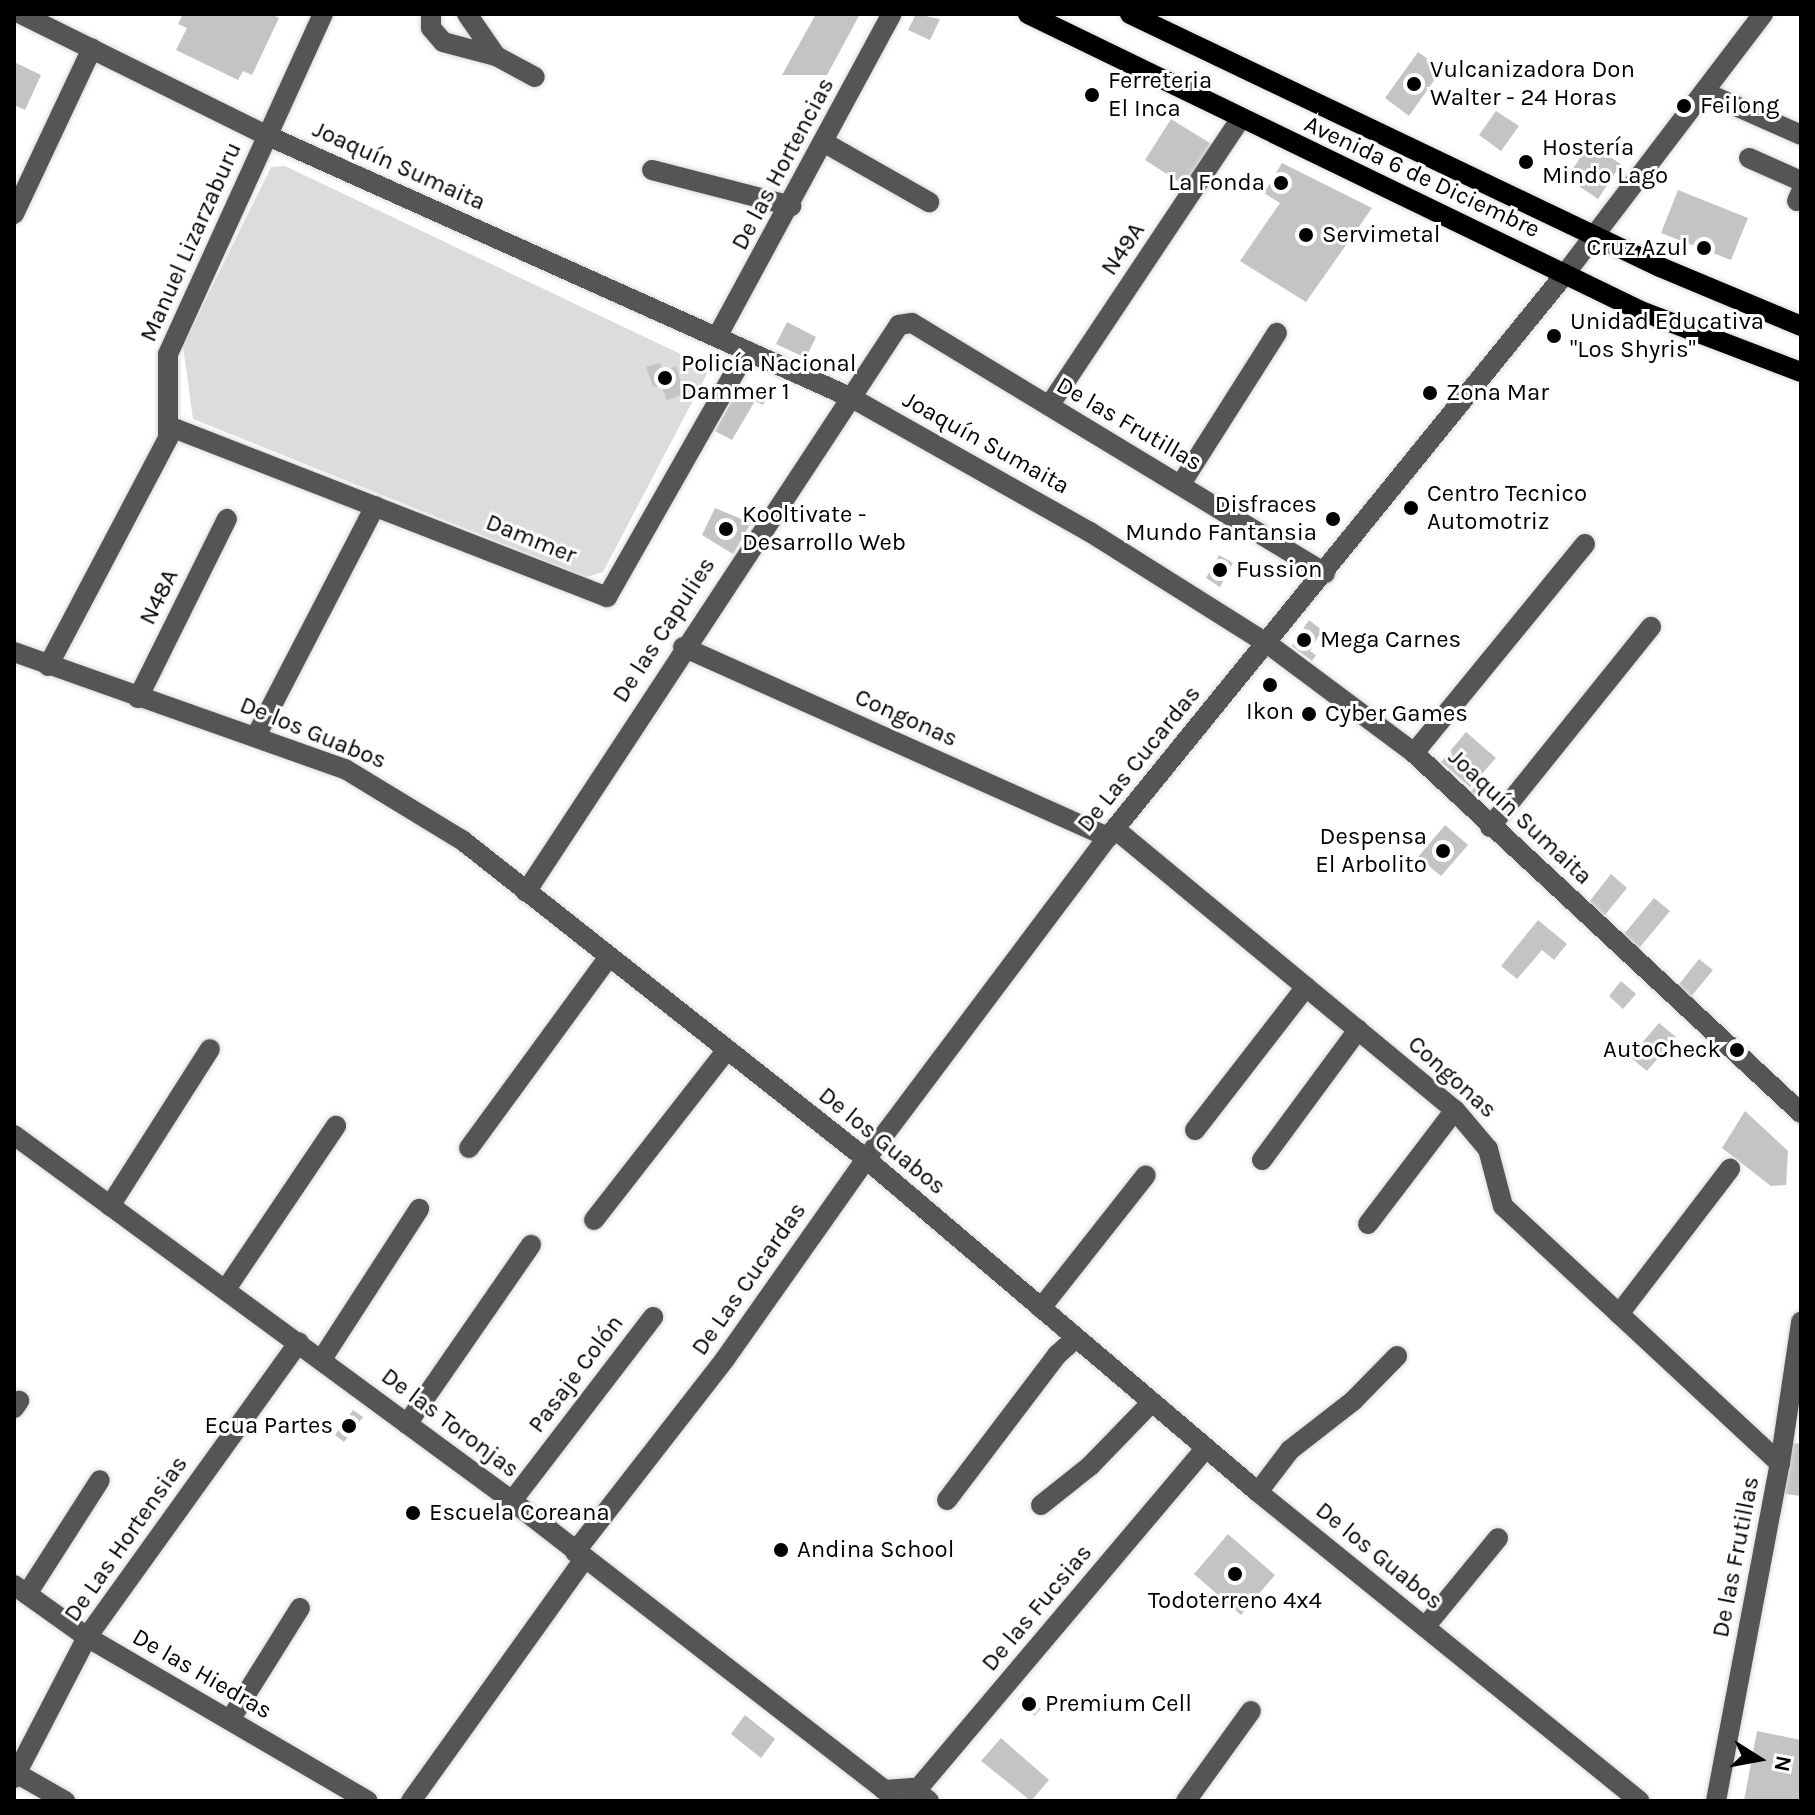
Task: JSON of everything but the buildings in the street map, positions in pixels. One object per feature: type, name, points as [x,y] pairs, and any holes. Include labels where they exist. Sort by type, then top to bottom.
[{"type":"main road","name":"Avenida 6 de Diciembre","points":[[1028,14],[1240,120],[1641,311],[1801,372]]},
{"type":"main road","name":"Avenida 6 de Diciembre","points":[[1130,14],[1597,233],[1660,267],[1801,326]]},
{"type":"street","name":"Manuel Lizarzaburu","points":[[171,427],[165,388],[168,354],[323,14]]},
{"type":"street","points":[[431,14],[431,28],[443,42],[496,56],[535,77]]},
{"type":"street","points":[[467,14],[496,56]]},
{"type":"street","name":"De las Hortencias","points":[[717,337],[791,206],[892,14]]},
{"type":"street","name":"De Las Cucardas","points":[[411,1801],[580,1556],[725,1359],[866,1159],[1112,833],[1565,274],[1763,14]]},
{"type":"street","name":"Joaquín Sumaita","points":[[26,15],[266,135],[852,398],[1090,532],[1268,644],[1414,753],[1490,827],[1801,1113]]},
{"type":"street","points":[[14,214],[92,48]]},
{"type":"street","points":[[1704,92],[1801,135]]},
{"type":"street","name":"N49A","points":[[1049,406],[1240,120]]},
{"type":"street","points":[[825,143],[929,202]]},
{"type":"street","points":[[1749,158],[1800,191]]},
{"type":"street","points":[[652,170],[791,206]]},
{"type":"street","name":"De las Frutillas","points":[[906,323],[1181,484],[1325,573]]},
{"type":"street","name":"De las Capulies","points":[[526,892],[683,647],[906,323]]},
{"type":"street","points":[[1181,484],[1277,333]]},
{"type":"street","name":"Dammer","points":[[171,427],[610,596],[747,351]]},
{"type":"street","points":[[48,666],[171,427]]},
{"type":"street","points":[[256,736],[375,506]]},
{"type":"street","name":"N48A","points":[[138,698],[227,519]]},
{"type":"street","points":[[1414,753],[1585,544]]},
{"type":"street","points":[[1490,827],[1651,627]]},
{"type":"street","name":"Congonas","points":[[683,647],[1112,833],[1455,1110],[1488,1149],[1499,1201],[1780,1463]]},
{"type":"street","name":"De los Guabos","points":[[14,652],[345,769],[394,795],[462,840],[866,1159],[1258,1492],[1639,1801]]},
{"type":"street","points":[[469,1148],[609,957]]},
{"type":"street","points":[[1195,1130],[1306,987]]},
{"type":"street","points":[[1262,1160],[1358,1030]]},
{"type":"street","points":[[110,1206],[210,1049]]},
{"type":"street","points":[[594,1220],[727,1050]]},
{"type":"street","points":[[1368,1224],[1455,1110]]},
{"type":"street","points":[[226,1289],[336,1126]]},
{"type":"street","name":"De las Toronjas","points":[[14,1135],[512,1501],[884,1790],[918,1797]]},
{"type":"street","points":[[1619,1314],[1730,1169]]},
{"type":"street","points":[[1041,1308],[1146,1175]]},
{"type":"street","points":[[322,1359],[419,1209]]},
{"type":"street","points":[[407,1424],[531,1245]]},
{"type":"street","name":"Pasaje Colón","points":[[512,1501],[653,1317]]},
{"type":"street","name":"De las Frutillas","points":[[1716,1801],[1780,1463],[1801,1322]]},
{"type":"street","points":[[947,1500],[1076,1338]]},
{"type":"street","name":"De Las Hortensias","points":[[15,1775],[87,1637],[299,1342]]},
{"type":"street","points":[[1258,1492],[1290,1450],[1353,1401],[1397,1356]]},
{"type":"street","points":[[1041,1505],[1090,1466],[1152,1402]]},
{"type":"street","name":"De las Fucsias","points":[[918,1797],[1206,1448]]},
{"type":"street","points":[[20,1590],[100,1480]]},
{"type":"street","points":[[1425,1627],[1498,1538]]},
{"type":"street","name":"De las Hiedras","points":[[20,1590],[87,1637],[368,1801]]},
{"type":"street","points":[[230,1720],[300,1608]]},
{"type":"street","points":[[1186,1801],[1251,1711]]},
{"type":"street","points":[[15,1775],[65,1801]]},
{"type":"shaded area","points":[[285,166],[710,368],[603,572],[586,577],[193,419],[183,346],[271,167]]},
{"type":"place","name":"Vulcanizadora Don Walter - 24 Horas","points":[[1414,84]]},
{"type":"place","name":"Ferreteria El Inca","points":[[1092,95]]},
{"type":"place","name":"Feilong","points":[[1684,106]]},
{"type":"place","name":"Hostería Mindo Lago","points":[[1526,162]]},
{"type":"place","name":"La Fonda","points":[[1281,183]]},
{"type":"place","name":"Servimetal","points":[[1306,235]]},
{"type":"place","name":"Cruz Azul","points":[[1704,248]]},
{"type":"place","name":"Unidad Educativa \"Los Shyris\"","points":[[1554,336]]},
{"type":"place","name":"Policía Nacional Dammer 1","points":[[665,378]]},
{"type":"place","name":"Zona Mar","points":[[1430,393]]},
{"type":"place","name":"Centro Tecnico Automotriz","points":[[1411,508]]},
{"type":"place","name":"Disfraces Mundo Fantansia","points":[[1333,519]]},
{"type":"place","name":"Kooltivate - Desarrollo Web","points":[[726,529]]},
{"type":"place","name":"Fussion","points":[[1220,570]]},
{"type":"place","name":"Mega Carnes","points":[[1304,640]]},
{"type":"place","name":"Ikon","points":[[1270,685]]},
{"type":"place","name":"Cyber Games","points":[[1309,714]]},
{"type":"place","name":"Despensa El Arbolito","points":[[1443,851]]},
{"type":"place","name":"AutoCheck","points":[[1737,1050]]},
{"type":"place","name":"Ecua Partes","points":[[349,1426]]},
{"type":"place","name":"Escuela Coreana","points":[[413,1513]]},
{"type":"place","name":"Andina School","points":[[781,1550]]},
{"type":"place","name":"Todoterreno 4x4","points":[[1235,1574]]},
{"type":"place","name":"Premium Cell","points":[[1029,1704]]}]
